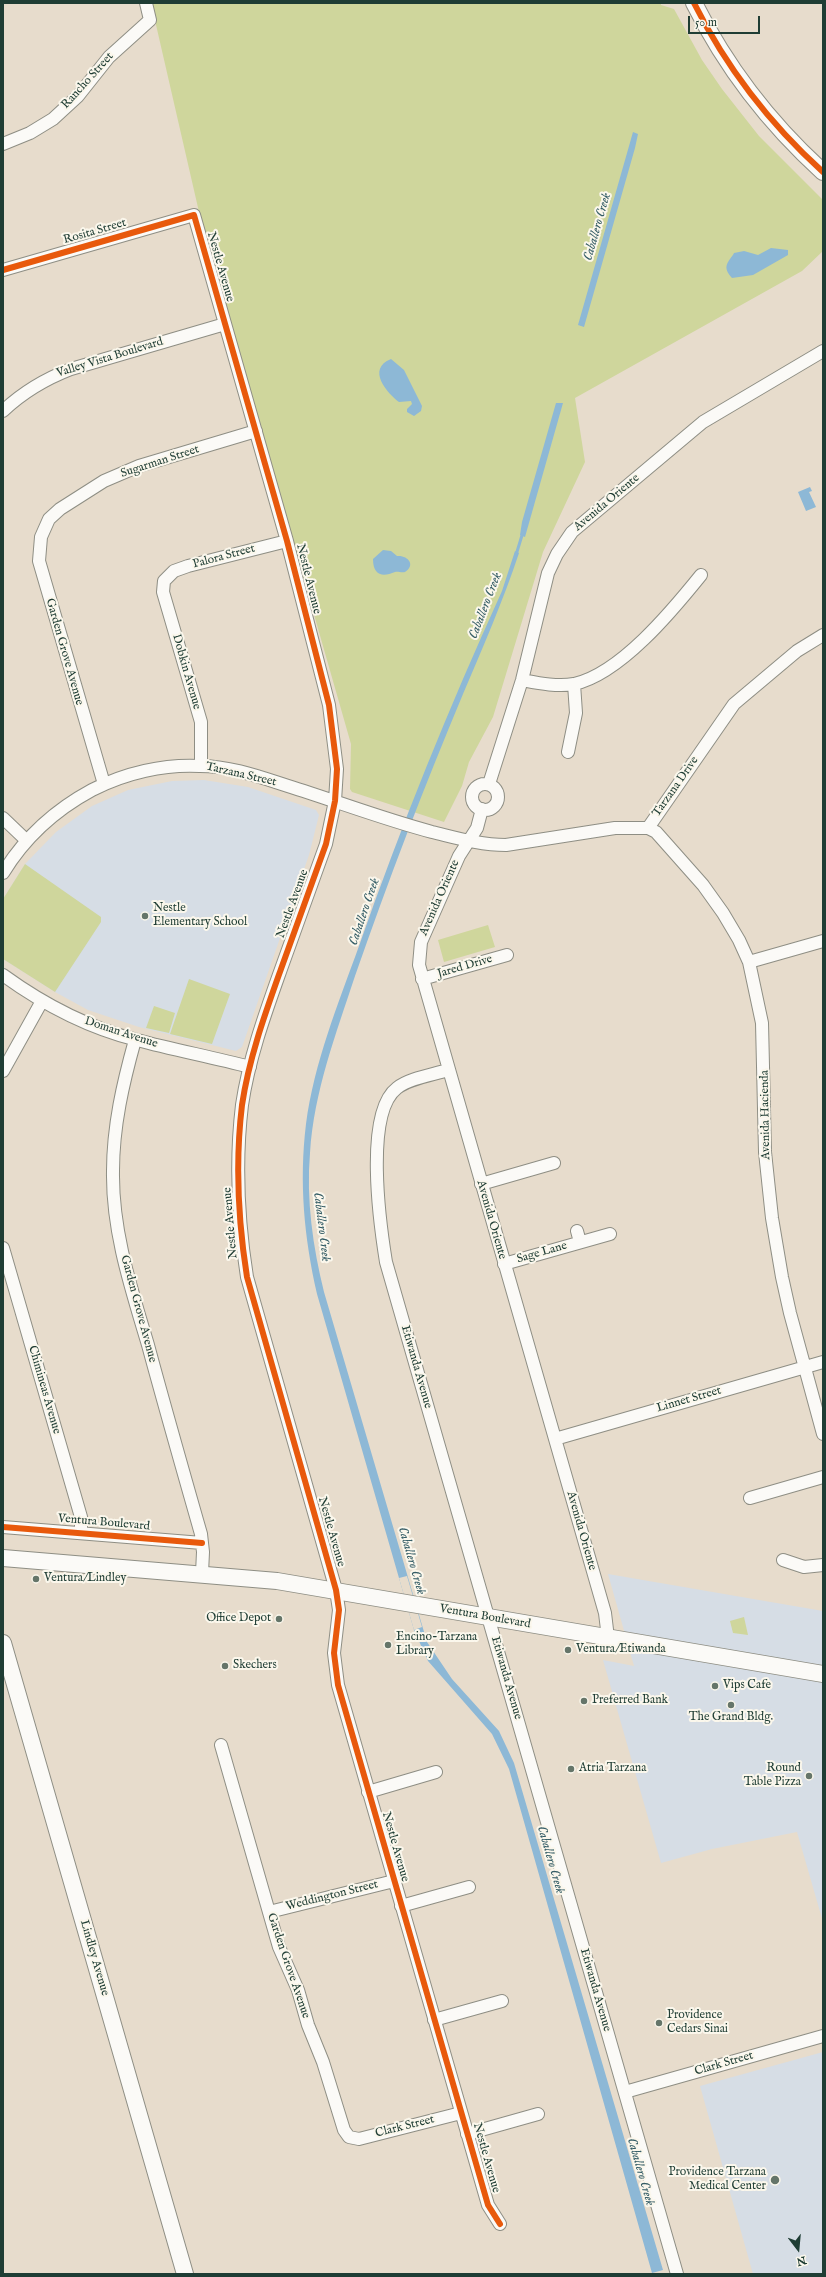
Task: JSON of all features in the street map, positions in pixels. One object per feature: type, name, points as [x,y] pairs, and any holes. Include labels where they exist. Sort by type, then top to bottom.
[{"type":"main road","points":[[694,3],[719,48],[750,93],[783,132],[823,172]]},
{"type":"main road","name":"Ventura Boulevard","points":[[3,1558],[277,1581],[823,1674]]},
{"type":"main road","name":"Lindley Avenue","points":[[3,1643],[185,2274]]},
{"type":"street","name":"Rancho Street","points":[[3,144],[30,133],[53,119],[78,96],[109,57],[148,23],[150,16],[146,3]]},
{"type":"street","name":"Rosita Street","points":[[3,270],[194,215]]},
{"type":"street","name":"Nestle Avenue","points":[[194,215],[287,541],[330,705],[336,750],[335,801],[326,844],[259,1031],[250,1067],[240,1132],[238,1187],[240,1231],[247,1277],[336,1590],[339,1610],[334,1636],[335,1671],[368,1792],[488,2205],[500,2224]]},
{"type":"street","name":"Valley Vista Boulevard","points":[[3,411],[31,388],[66,371],[225,324]]},
{"type":"street","name":"Avenida Oriente","points":[[489,784],[522,680],[548,573],[557,554],[572,532],[703,422],[823,351]]},
{"type":"street","name":"Sugarman Street","points":[[49,519],[60,509],[104,481],[139,466],[256,431]]},
{"type":"street","name":"Garden Grove Avenue","points":[[49,519],[40,537],[39,561],[104,784]]},
{"type":"street","name":"Palora Street","points":[[164,581],[174,571],[188,566],[287,541]]},
{"type":"street","points":[[522,680],[560,685],[574,684],[596,676],[614,664],[670,613],[701,575]]},
{"type":"street","name":"Dobkin Avenue","points":[[164,581],[163,592],[201,722],[200,766]]},
{"type":"street","name":"Tarzana Drive","points":[[414,827],[468,841],[506,845],[615,828],[648,828],[734,704],[797,651],[823,635]]},
{"type":"street","points":[[568,752],[576,713],[574,684]]},
{"type":"street","name":"Tarzana Street","points":[[3,873],[26,840],[46,821],[65,807],[104,784],[146,771],[200,766],[254,775],[414,827]]},
{"type":"street","points":[[480,784],[489,784],[497,792],[497,800],[493,806],[482,809],[473,802],[472,794],[480,784]]},
{"type":"street","name":"Avenida Oriente","points":[[482,809],[477,828],[459,856],[421,942],[419,965],[605,1614],[608,1638]]},
{"type":"street","points":[[3,818],[26,840]]},
{"type":"street","name":"Avenida Hacienda","points":[[648,828],[656,832],[703,885],[723,913],[750,962],[762,1023],[765,1152],[772,1218],[790,1313],[823,1434]]},
{"type":"street","points":[[750,962],[823,941]]},
{"type":"street","name":"Jared Drive","points":[[422,979],[507,955]]},
{"type":"street","name":"Doman Avenue","points":[[3,975],[42,1001],[86,1023],[135,1040],[250,1067]]},
{"type":"street","points":[[3,1071],[42,1001]]},
{"type":"street","name":"Garden Grove Avenue","points":[[135,1040],[122,1089],[115,1132],[113,1171],[115,1215],[125,1264],[202,1543],[202,1574]]},
{"type":"street","name":"Etiwanda Avenue","points":[[448,1070],[406,1083],[396,1089],[387,1099],[380,1121],[377,1171],[379,1223],[386,1262],[677,2274]]},
{"type":"street","points":[[481,1184],[554,1163]]},
{"type":"street","name":"Sage Lane","points":[[577,1230],[580,1242]]},
{"type":"street","name":"Sage Lane","points":[[504,1264],[610,1234]]},
{"type":"street","name":"Chimineas Avenue","points":[[3,1248],[80,1517],[81,1532]]},
{"type":"street","name":"Linnet Street","points":[[555,1439],[823,1362]]},
{"type":"street","points":[[750,1498],[823,1476]]},
{"type":"street","name":"Ventura Boulevard","points":[[3,1526],[202,1543]]},
{"type":"street","points":[[783,1560],[804,1567],[823,1565]]},
{"type":"street","name":"Garden Grove Avenue","points":[[221,1745],[279,1947],[298,1990],[308,2025],[323,2062],[344,2130],[349,2137]]},
{"type":"street","points":[[368,1792],[436,1772]]},
{"type":"street","name":"Weddington Street","points":[[270,1912],[394,1881]]},
{"type":"street","points":[[401,1906],[469,1887]]},
{"type":"street","points":[[434,2020],[502,2001]]},
{"type":"street","name":"Clark Street","points":[[625,2092],[823,2036]]},
{"type":"street","name":"Clark Street","points":[[349,2137],[359,2139],[461,2113]]},
{"type":"street","points":[[467,2134],[538,2114]]},
{"type":"shaded area","name":"Nestle Elementary School","points":[[204,780],[248,787],[316,810],[319,815],[309,855],[242,1047],[236,1051],[139,1027],[88,1010],[55,992],[3,959],[3,899],[25,864],[56,832],[92,806],[128,790],[172,781]]},
{"type":"shaded area","points":[[608,1574],[823,1611],[823,1922],[797,1832],[712,1849],[661,1863],[603,1660],[634,1666]]},
{"type":"shaded area","name":"Providence Tarzana Medical Center","points":[[823,2052],[823,2274],[753,2274],[700,2086]]},
{"type":"green space","points":[[151,3],[661,3],[661,5],[674,9],[702,60],[722,89],[759,136],[823,200],[823,251],[802,271],[575,398],[585,462],[543,552],[493,717],[469,762],[462,786],[444,822],[352,792],[350,789],[351,744],[199,212]]},
{"type":"green space","points":[[25,864],[101,917],[101,922],[55,992],[3,959],[3,899]]},
{"type":"green space","points":[[488,925],[495,947],[444,962],[438,940]]},
{"type":"green space","points":[[189,979],[230,994],[212,1044],[170,1034]]},
{"type":"green space","points":[[154,1006],[175,1013],[169,1033],[146,1028]]},
{"type":"green space","points":[[744,1617],[748,1635],[733,1633],[730,1621]]},
{"type":"water","points":[[633,132],[638,134],[635,148],[584,327],[578,325]]},
{"type":"water","points":[[771,248],[788,250],[788,255],[753,275],[732,278],[729,274],[726,267],[734,253],[744,251],[758,255]]},
{"type":"water","points":[[391,359],[404,370],[422,406],[421,411],[414,416],[407,412],[407,409],[412,404],[411,401],[399,402],[389,393],[381,381],[379,375],[380,369],[384,363]]},
{"type":"water","points":[[556,403],[563,403],[525,537],[520,535],[522,522]]},
{"type":"water","points":[[810,487],[812,491],[809,492],[816,507],[806,511],[798,492]]},
{"type":"water","points":[[383,550],[391,551],[397,556],[407,559],[410,564],[408,569],[405,572],[396,572],[383,575],[377,572],[373,565],[373,559]]},
{"type":"water","points":[[515,551],[519,553],[506,589],[407,834],[333,1041],[321,1085],[312,1130],[309,1171],[311,1223],[324,1292],[427,1642],[452,1679],[499,1731],[514,1763],[663,2270],[652,2273],[509,1769],[492,1734],[428,1661],[414,1630],[317,1294],[309,1252],[304,1209],[303,1167],[306,1124],[315,1079],[335,1012],[409,812],[463,679],[502,591]]},
{"type":"pier","points":[[407,1576],[422,1627],[414,1630],[399,1578]]},
{"type":"waterway","name":"Caballero Creek","points":[[516,555],[523,532]]},
{"type":"cycle path","points":[[694,3],[720,50],[751,94],[785,134],[823,172]]},
{"type":"cycle path","points":[[3,270],[194,215],[287,541],[329,705],[337,769],[335,801],[326,844],[263,1019],[245,1088],[240,1127],[238,1170],[241,1234],[247,1277],[336,1590],[339,1610],[334,1653],[338,1685],[488,2205],[500,2224]]},
{"type":"cycle path","points":[[3,1527],[202,1543]]},
{"type":"place","name":"Nestle Elementary School","points":[[145,916]]},
{"type":"place","name":"Ventura/Lindley","points":[[36,1579]]},
{"type":"place","name":"Office Depot","points":[[279,1619]]},
{"type":"place","name":"Encino-Tarzana Library","points":[[388,1645]]},
{"type":"place","name":"Ventura/Etiwanda","points":[[568,1650]]},
{"type":"place","name":"Skechers","points":[[225,1666]]},
{"type":"place","name":"Vips Cafe","points":[[715,1686]]},
{"type":"place","name":"Preferred Bank","points":[[584,1701]]},
{"type":"place","name":"The Grand Bldg.","points":[[731,1705]]},
{"type":"place","name":"Atria Tarzana","points":[[571,1769]]},
{"type":"place","name":"Round Table Pizza","points":[[809,1776]]},
{"type":"place","name":"Providence Cedars Sinai","points":[[659,2023]]},
{"type":"place","name":"Providence Tarzana Medical Center","points":[[775,2180]]}]
